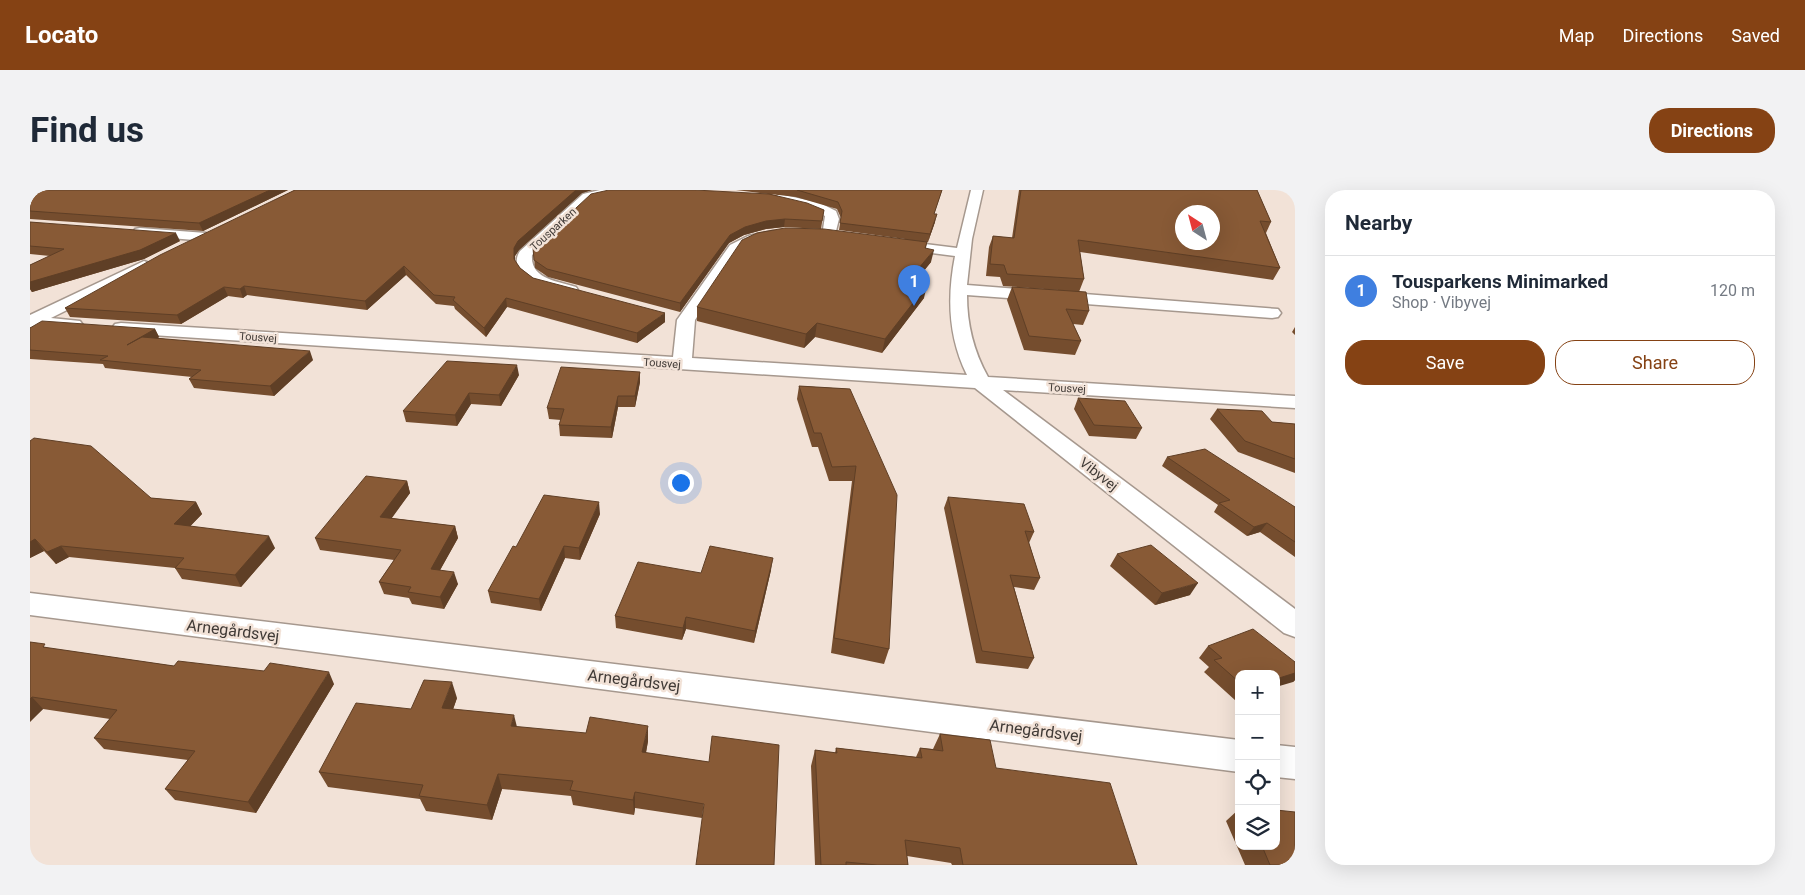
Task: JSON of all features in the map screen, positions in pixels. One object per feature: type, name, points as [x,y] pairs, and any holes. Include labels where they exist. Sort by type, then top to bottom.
[{"type":"street","name":"Tousparken","points":[[586,295],[541,282],[530,276],[523,263],[525,254],[587,198],[614,190]]},
{"type":"street","name":"Vibyvej","points":[[977,190],[957,289],[958,319],[965,349],[975,374],[981,383],[1295,625]]},
{"type":"street","points":[[763,197],[794,200],[825,210],[831,214],[832,219],[823,235],[848,238]]},
{"type":"street","points":[[180,249],[223,229]]},
{"type":"street","points":[[122,230],[206,237]]},
{"type":"street","points":[[682,364],[686,320],[735,248],[753,239],[785,234]]},
{"type":"street","points":[[877,242],[963,253]]},
{"type":"street","points":[[30,322],[154,262]]},
{"type":"street","points":[[957,289],[1272,313]]},
{"type":"street","points":[[669,317],[686,320]]},
{"type":"street","name":"Tousvej","points":[[30,322],[1295,402]]},
{"type":"street","name":"Arnegårdsvej","points":[[30,604],[1235,755]]},
{"type":"street","points":[[1280,761],[1295,763]]},
{"type":"building","points":[[30,190],[270,190],[199,223],[30,211]]},
{"type":"building","points":[[295,190],[576,190],[518,241],[514,248],[514,259],[520,268],[533,278],[665,313],[637,333],[506,298],[484,328],[453,300],[455,297],[434,295],[404,266],[365,301],[244,286],[240,289],[224,287],[177,315],[65,308],[160,255]]},
{"type":"building","points":[[609,190],[695,190],[769,194],[807,203],[824,210],[822,221],[785,219],[766,221],[745,227],[730,235],[680,303],[547,269],[534,260],[533,248],[591,194]]},
{"type":"building","points":[[797,190],[942,190],[930,234],[840,223],[842,211],[838,202]]},
{"type":"building","points":[[1021,190],[1257,190],[1271,222],[1260,221],[1280,268],[1078,240],[1084,279],[1007,274],[1004,265],[990,264],[993,236],[1014,238]]},
{"type":"building","points":[[30,222],[176,233],[140,250],[30,282],[30,265],[64,249],[30,246]]},
{"type":"building","points":[[785,228],[824,229],[927,242],[925,248],[934,250],[908,281],[927,285],[885,339],[817,323],[806,334],[697,307],[742,240],[757,233]]},
{"type":"building","points":[[1012,287],[1086,292],[1089,311],[1066,309],[1081,341],[1029,336]]},
{"type":"building","points":[[42,321],[155,329],[127,345],[142,337],[310,351],[270,386],[189,379],[201,370],[100,360],[108,356],[30,350],[30,328]]},
{"type":"building","points":[[447,361],[517,365],[499,395],[469,393],[455,415],[403,411]]},
{"type":"building","points":[[561,367],[640,372],[635,396],[618,396],[611,427],[559,425],[564,409],[547,408]]},
{"type":"building","points":[[799,386],[850,389],[897,495],[889,649],[834,638],[856,466],[832,467],[821,433],[814,433]]},
{"type":"building","points":[[1078,398],[1125,401],[1142,428],[1094,425]]},
{"type":"building","points":[[1217,409],[1262,411],[1272,422],[1295,424],[1295,459],[1245,441]]},
{"type":"building","points":[[34,438],[91,446],[151,498],[196,502],[174,524],[269,536],[235,575],[175,568],[184,558],[61,546],[47,552],[35,539],[30,542],[30,441]]},
{"type":"building","points":[[1205,449],[1295,507],[1295,542],[1267,523],[1254,527],[1219,503],[1230,500],[1167,457]]},
{"type":"building","points":[[366,476],[407,481],[380,517],[455,526],[431,569],[454,572],[440,597],[408,592],[411,587],[379,582],[401,550],[315,538]]},
{"type":"building","points":[[544,495],[599,502],[579,548],[564,546],[539,599],[488,591],[513,546],[516,547]]},
{"type":"building","points":[[948,497],[1024,504],[1034,532],[1025,531],[1040,578],[1010,575],[1034,658],[982,651]]},
{"type":"building","points":[[1151,545],[1198,583],[1162,593],[1117,554]]},
{"type":"building","points":[[710,546],[773,558],[755,631],[686,617],[683,628],[615,616],[638,562],[701,573]]},
{"type":"building","points":[[1253,629],[1295,662],[1295,673],[1280,678],[1280,670],[1235,670],[1235,678],[1214,660],[1222,658],[1208,646]]},
{"type":"building","points":[[30,642],[45,644],[43,647],[174,666],[178,661],[264,671],[270,663],[329,672],[248,802],[165,789],[195,751],[94,738],[117,710],[32,697],[30,699]]},
{"type":"building","points":[[424,680],[452,682],[442,708],[514,715],[511,726],[586,733],[590,717],[648,726],[642,752],[709,762],[712,736],[779,745],[774,865],[696,865],[704,804],[635,792],[633,800],[570,790],[573,781],[498,774],[487,805],[419,796],[423,785],[319,772],[356,703],[411,709]]},
{"type":"building","points":[[940,734],[990,740],[996,768],[1110,783],[1137,865],[963,865],[960,848],[905,840],[908,865],[846,862],[846,865],[821,865],[815,750],[837,753],[836,748],[922,758],[920,748],[943,751]]},
{"type":"building","points":[[1280,810],[1295,812],[1295,865],[1270,865],[1264,850],[1280,850]]},
{"type":"place","name":"Tousparkens Minimarked","points":[[914,306]]}]
